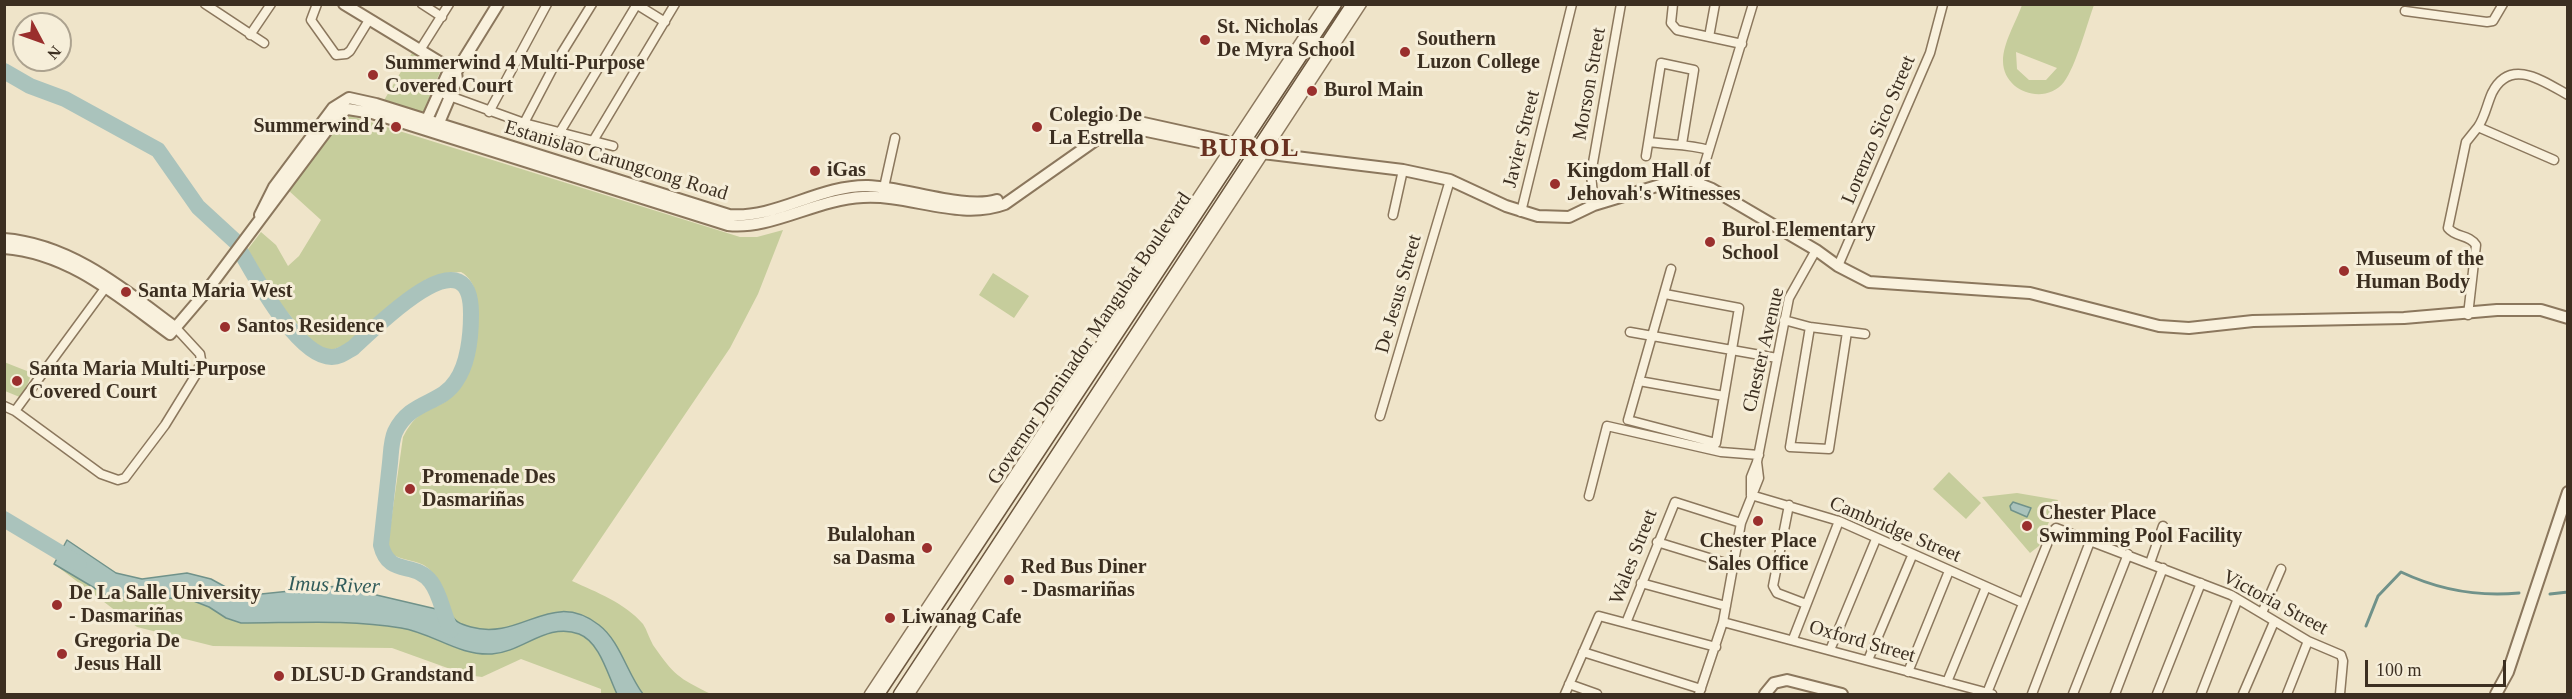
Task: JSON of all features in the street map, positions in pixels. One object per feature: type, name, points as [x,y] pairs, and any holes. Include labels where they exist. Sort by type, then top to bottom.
[{"type":"main road","name":"Governor Dominador Mangubat Boulevard","points":[[878,694],[1131,313],[1236,147],[1335,4]]},
{"type":"main road","name":"Governor Dominador Mangubat Boulevard","points":[[900,694],[1145,321],[1261,151],[1353,4]]},
{"type":"main road","points":[[1131,313],[1145,321]]},
{"type":"street","points":[[205,4],[264,43]]},
{"type":"street","points":[[250,35],[271,4]]},
{"type":"street","points":[[317,4],[311,20],[336,55],[350,51],[369,20]]},
{"type":"street","points":[[344,4],[456,72]]},
{"type":"street","points":[[422,4],[442,17]]},
{"type":"street","points":[[420,50],[449,4]]},
{"type":"street","points":[[436,129],[447,75],[456,72],[498,4]]},
{"type":"street","points":[[489,112],[547,4]]},
{"type":"street","points":[[524,123],[555,64],[592,4]]},
{"type":"street","points":[[593,141],[675,4]]},
{"type":"street","name":"Governor Dominador Mangubat Boulevard","points":[[869,694],[1236,147],[1325,4]]},
{"type":"street","name":"Governor Dominador Mangubat Boulevard","points":[[910,694],[1261,151],[1362,4]]},
{"type":"street","name":"Javier Street","points":[[1521,212],[1572,4]]},
{"type":"street","name":"Morson Street","points":[[1594,206],[1591,174],[1621,4]]},
{"type":"street","points":[[1673,4],[1671,23],[1674,28],[1742,44]]},
{"type":"street","points":[[1709,37],[1715,4]]},
{"type":"street","points":[[1700,183],[1753,4]]},
{"type":"street","name":"Lorenzo Sico Street","points":[[1838,266],[1930,53],[1943,4]]},
{"type":"street","points":[[2416,13],[2423,4]]},
{"type":"street","points":[[2405,11],[2489,22],[2493,21],[2503,4]]},
{"type":"street","points":[[560,132],[637,5],[665,22]]},
{"type":"street","points":[[1646,156],[1661,63],[1694,70],[1682,144]]},
{"type":"street","points":[[2468,315],[2476,245],[2470,238],[2453,234],[2448,228],[2466,142],[2478,128],[2500,81],[2512,74],[2524,72],[2568,95]]},
{"type":"street","points":[[443,94],[524,123],[613,146]]},
{"type":"street","points":[[424,125],[443,94]]},
{"type":"street","name":"Estanislao Carungcong Road","points":[[173,331],[226,266],[254,227],[274,187],[337,103],[349,98],[436,129],[729,215],[756,216],[839,188],[883,193],[957,208],[993,209],[1005,204],[1103,135],[1117,130],[1143,130],[1261,151],[1403,170],[1450,180],[1521,212],[1538,216],[1569,216],[1670,182],[1686,180],[1700,183],[1816,250],[1838,266],[1869,282],[2030,293],[2173,328],[2253,321],[2334,321],[2468,315],[2497,310],[2541,310],[2568,318]]},
{"type":"street","points":[[2478,128],[2554,160]]},
{"type":"street","points":[[883,193],[895,138]]},
{"type":"street","points":[[1649,142],[1676,146],[1682,144],[1709,150]]},
{"type":"street","points":[[1393,215],[1403,170]]},
{"type":"street","name":"De Jesus Street","points":[[1380,416],[1450,180]]},
{"type":"street","points":[[4,239],[49,249],[77,261],[187,341],[200,354],[200,367],[165,425],[125,478],[118,480],[101,474],[15,411],[4,406]]},
{"type":"street","points":[[4,249],[28,251],[62,262],[106,287],[173,331]]},
{"type":"street","name":"Chester Avenue","points":[[1700,692],[1723,622],[1741,524],[1759,478],[1758,458],[1784,320],[1794,286],[1816,250]]},
{"type":"street","points":[[1665,294],[1738,308],[1716,443],[1628,420],[1671,269]]},
{"type":"street","points":[[15,411],[106,287]]},
{"type":"street","points":[[1784,320],[1810,327],[1865,334]]},
{"type":"street","points":[[1810,327],[1790,447],[1829,449],[1847,332]]},
{"type":"street","points":[[1630,332],[1777,358]]},
{"type":"street","points":[[1639,381],[1724,396]]},
{"type":"street","points":[[1589,496],[1607,426],[1721,452],[1758,458]]},
{"type":"street","points":[[2496,694],[2508,672],[2568,492]]},
{"type":"street","name":"Cambridge Street","points":[[1751,495],[1839,521],[1912,556],[2023,603]]},
{"type":"street","name":"Wales Street","points":[[1626,623],[1675,502],[1741,524]]},
{"type":"street","points":[[1789,505],[1773,586],[1777,593],[1806,604]]},
{"type":"street","points":[[1793,639],[1839,521]]},
{"type":"street","points":[[2150,563],[2163,526]]},
{"type":"street","name":"Victoria Street","points":[[2023,603],[2052,532],[2056,528],[2091,539],[2231,595],[2237,601],[2308,641],[2341,655],[2343,661],[2340,694]]},
{"type":"street","points":[[1830,650],[1876,539]]},
{"type":"street","points":[[2032,694],[2091,539]]},
{"type":"street","points":[[1657,543],[1732,565]]},
{"type":"street","points":[[2073,694],[2128,554]]},
{"type":"street","points":[[1868,660],[1912,556]]},
{"type":"street","points":[[2115,694],[2163,568]]},
{"type":"street","points":[[2262,614],[2281,568]]},
{"type":"street","points":[[1908,672],[1949,571]]},
{"type":"street","points":[[1641,583],[1726,606]]},
{"type":"street","points":[[2157,694],[2201,584]]},
{"type":"street","points":[[1947,682],[1986,587]]},
{"type":"street","points":[[2201,694],[2237,601]]},
{"type":"street","points":[[1989,694],[2023,603]]},
{"type":"street","points":[[1565,694],[1599,616],[1716,647]]},
{"type":"street","name":"Oxford Street","points":[[1723,622],[1793,639],[1989,694]]},
{"type":"street","points":[[2243,694],[2274,622]]},
{"type":"street","points":[[2287,694],[2308,641]]},
{"type":"street","points":[[1583,652],[1700,692]]},
{"type":"street","points":[[1765,694],[1774,683],[1787,680],[1842,694]]},
{"type":"street","points":[[1569,684],[1597,694]]},
{"type":"green space","points":[[2022,5],[2094,5],[2077,56],[2068,75],[2056,89],[2046,93],[2036,94],[2017,88],[2005,72],[2003,61],[2005,47]],"holes":[[[2016,52],[2057,68],[2046,80],[2029,80],[2017,69]]]},
{"type":"green space","points":[[412,53],[440,72],[422,115],[383,102]]},
{"type":"green space","points":[[351,116],[740,237],[757,237],[783,230],[758,294],[730,348],[572,581],[628,610],[643,624],[653,645],[666,663],[691,684],[711,694],[643,694],[606,633],[596,624],[567,611],[523,625],[505,628],[472,629],[459,624],[450,613],[439,584],[428,568],[390,553],[388,543],[403,437],[416,418],[448,400],[455,393],[462,382],[474,350],[478,312],[471,281],[461,272],[446,273],[425,280],[349,343],[330,351],[320,349],[275,298],[248,249],[261,232],[276,245],[288,266],[299,256],[321,220],[288,190],[342,118]]},
{"type":"green space","points":[[993,273],[1029,296],[1014,318],[979,295]]},
{"type":"green space","name":"Santa Maria Multi-Purpose Covered Court","points":[[4,362],[32,373],[22,398],[5,391]]},
{"type":"green space","points":[[1949,472],[1981,503],[1966,519],[1933,489]]},
{"type":"green space","name":"Chester Place Swimming Pool Facility","points":[[2017,493],[2058,500],[2039,546],[2030,553],[1982,497]]},
{"type":"green space","points":[[54,564],[113,599],[186,598],[209,607],[226,618],[335,621],[400,627],[471,652],[495,652],[543,635],[567,631],[579,634],[593,644],[607,669],[617,694],[601,694],[601,689],[521,659],[482,677],[467,675],[392,648],[213,646],[137,627]]},
{"type":"water","points":[[2013,502],[2031,508],[2027,517],[2011,510],[2010,506]]},
{"type":"water","points":[[67,540],[116,573],[142,579],[187,573],[211,579],[242,596],[338,586],[449,612],[461,624],[489,629],[506,627],[551,613],[566,612],[582,615],[606,632],[618,648],[643,694],[617,694],[593,644],[579,634],[567,631],[546,635],[503,652],[480,654],[457,648],[424,634],[381,625],[341,622],[241,623],[186,598],[113,599],[54,564]]},
{"type":"waterway","points":[[4,71],[30,86],[65,99],[158,150],[198,207],[235,241]]},
{"type":"waterway","points":[[242,254],[268,298],[293,332],[319,354],[332,357],[353,348],[401,305],[421,291],[440,282],[456,281],[467,291],[471,315],[470,331],[466,358],[460,374],[450,389],[409,414],[395,432],[391,448],[381,545],[390,562],[425,575],[431,582],[451,630]]},
{"type":"waterway","name":"Imus River","points":[[4,519],[79,564]]},
{"type":"waterway","points":[[2366,626],[2378,596],[2401,572],[2444,588],[2459,591],[2488,594],[2519,593]]},
{"type":"waterway","points":[[2550,594],[2568,592]]},
{"type":"place","name":"St. Nicholas De Myra School","points":[[1205,40]]},
{"type":"place","name":"Southern Luzon College","points":[[1405,52]]},
{"type":"place","name":"Summerwind 4 Multi-Purpose Covered Court","points":[[373,75]]},
{"type":"place","name":"Burol Main","points":[[1312,91]]},
{"type":"place","name":"Summerwind 4","points":[[396,127]]},
{"type":"place","name":"Colegio De La Estrella","points":[[1037,127]]},
{"type":"place","name":"iGas","points":[[815,171]]},
{"type":"place","name":"Kingdom Hall of Jehovah's Witnesses","points":[[1555,184]]},
{"type":"place","name":"Burol Elementary School","points":[[1710,242]]},
{"type":"place","name":"Museum of the Human Body","points":[[2344,271]]},
{"type":"place","name":"Santa Maria West","points":[[126,292]]},
{"type":"place","name":"Santos Residence","points":[[225,327]]},
{"type":"place","name":"Santa Maria Multi-Purpose Covered Court","points":[[17,381]]},
{"type":"place","name":"Promenade Des Dasmariñas","points":[[410,489]]},
{"type":"place","name":"Chester Place Sales Office","points":[[1758,521]]},
{"type":"place","name":"Chester Place Swimming Pool Facility","points":[[2027,526]]},
{"type":"place","name":"Bulalohan sa Dasma","points":[[927,548]]},
{"type":"place","name":"Red Bus Diner - Dasmariñas","points":[[1009,580]]},
{"type":"place","name":"De La Salle University - Dasmariñas","points":[[57,605]]},
{"type":"place","name":"Liwanag Cafe","points":[[890,618]]},
{"type":"place","name":"Gregoria De Jesus Hall","points":[[62,654]]},
{"type":"place","name":"DLSU-D Grandstand","points":[[279,676]]},
{"type":"district","name":"BUROL","points":[[1250,149]]}]
